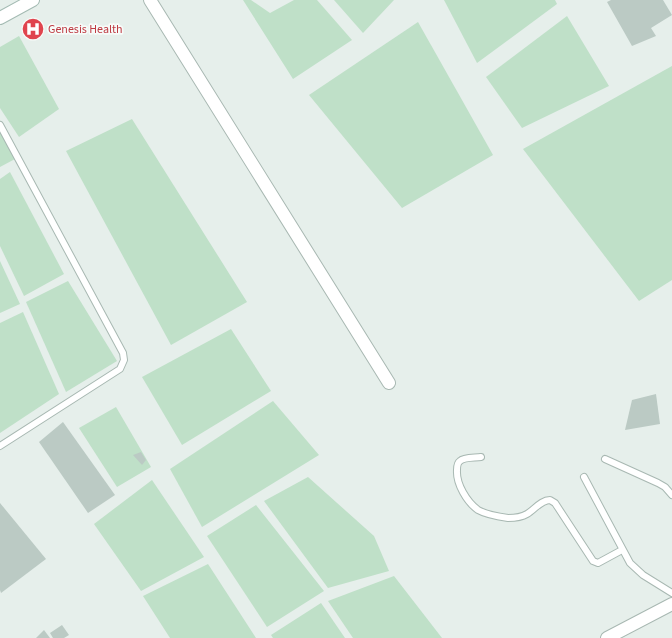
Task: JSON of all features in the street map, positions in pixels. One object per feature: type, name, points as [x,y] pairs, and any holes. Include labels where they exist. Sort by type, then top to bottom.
[{"type":"street","points":[[0,18],[33,0]]},
{"type":"street","points":[[150,0],[389,383]]},
{"type":"street","points":[[607,638],[672,604]]},
{"type":"lane","points":[[0,125],[123,353],[124,360],[120,369],[0,446]]},
{"type":"lane","points":[[481,457],[464,459],[460,461],[457,468],[457,474],[464,494],[479,510],[509,518],[518,517],[526,514],[545,501],[550,500],[557,506],[593,561],[598,562],[622,550]]},
{"type":"lane","points":[[605,459],[658,482],[672,495]]},
{"type":"lane","points":[[584,477],[630,563],[642,575],[672,593]]},
{"type":"green space","points":[[243,0],[251,0],[270,13],[294,0],[317,0],[352,40],[293,79]]},
{"type":"green space","points":[[334,0],[394,0],[363,33]]},
{"type":"green space","points":[[444,0],[555,0],[557,4],[477,63]]},
{"type":"green space","points":[[567,16],[609,86],[522,128],[486,77]]},
{"type":"green space","points":[[418,22],[493,155],[402,208],[309,95]]},
{"type":"green space","points":[[19,36],[59,109],[19,137],[0,108],[0,47]]},
{"type":"green space","points":[[672,66],[672,280],[639,301],[523,149]]},
{"type":"green space","points":[[132,119],[247,302],[171,345],[66,151]]},
{"type":"green space","points":[[0,131],[15,159],[0,167]]},
{"type":"green space","points":[[10,172],[64,274],[24,296],[0,246],[0,179]]},
{"type":"green space","points":[[0,261],[20,304],[0,313]]},
{"type":"green space","points":[[68,281],[117,361],[66,392],[26,302]]},
{"type":"green space","points":[[23,312],[59,394],[0,433],[0,323]]},
{"type":"green space","points":[[231,329],[271,391],[182,445],[142,377]]},
{"type":"green space","points":[[273,401],[319,455],[202,527],[170,469]]},
{"type":"green space","points":[[116,407],[151,467],[117,487],[79,428]]},
{"type":"green space","points":[[308,477],[374,536],[389,571],[328,588],[264,501]]},
{"type":"green space","points":[[152,480],[204,557],[141,591],[94,524]]},
{"type":"green space","points":[[256,505],[324,591],[267,627],[207,536]]},
{"type":"green space","points":[[208,564],[256,638],[170,638],[143,596]]},
{"type":"green space","points":[[394,576],[442,638],[353,638],[328,601]]},
{"type":"green space","points":[[321,603],[345,638],[273,638],[271,635]]},
{"type":"building","points":[[611,0],[663,0],[672,15],[651,28],[656,36],[632,46],[607,2]]},
{"type":"building","points":[[656,394],[660,424],[625,430],[632,400]]},
{"type":"building","points":[[63,422],[115,495],[88,513],[39,442]]},
{"type":"building","points":[[141,452],[146,460],[142,465],[133,455]]},
{"type":"building","points":[[0,503],[46,559],[1,593],[0,590]]},
{"type":"building","points":[[62,625],[69,635],[64,638],[53,638],[50,633]]},
{"type":"building","points":[[44,630],[50,638],[36,638]]},
{"type":"place","name":"Genesis Health","points":[[33,29]]}]
